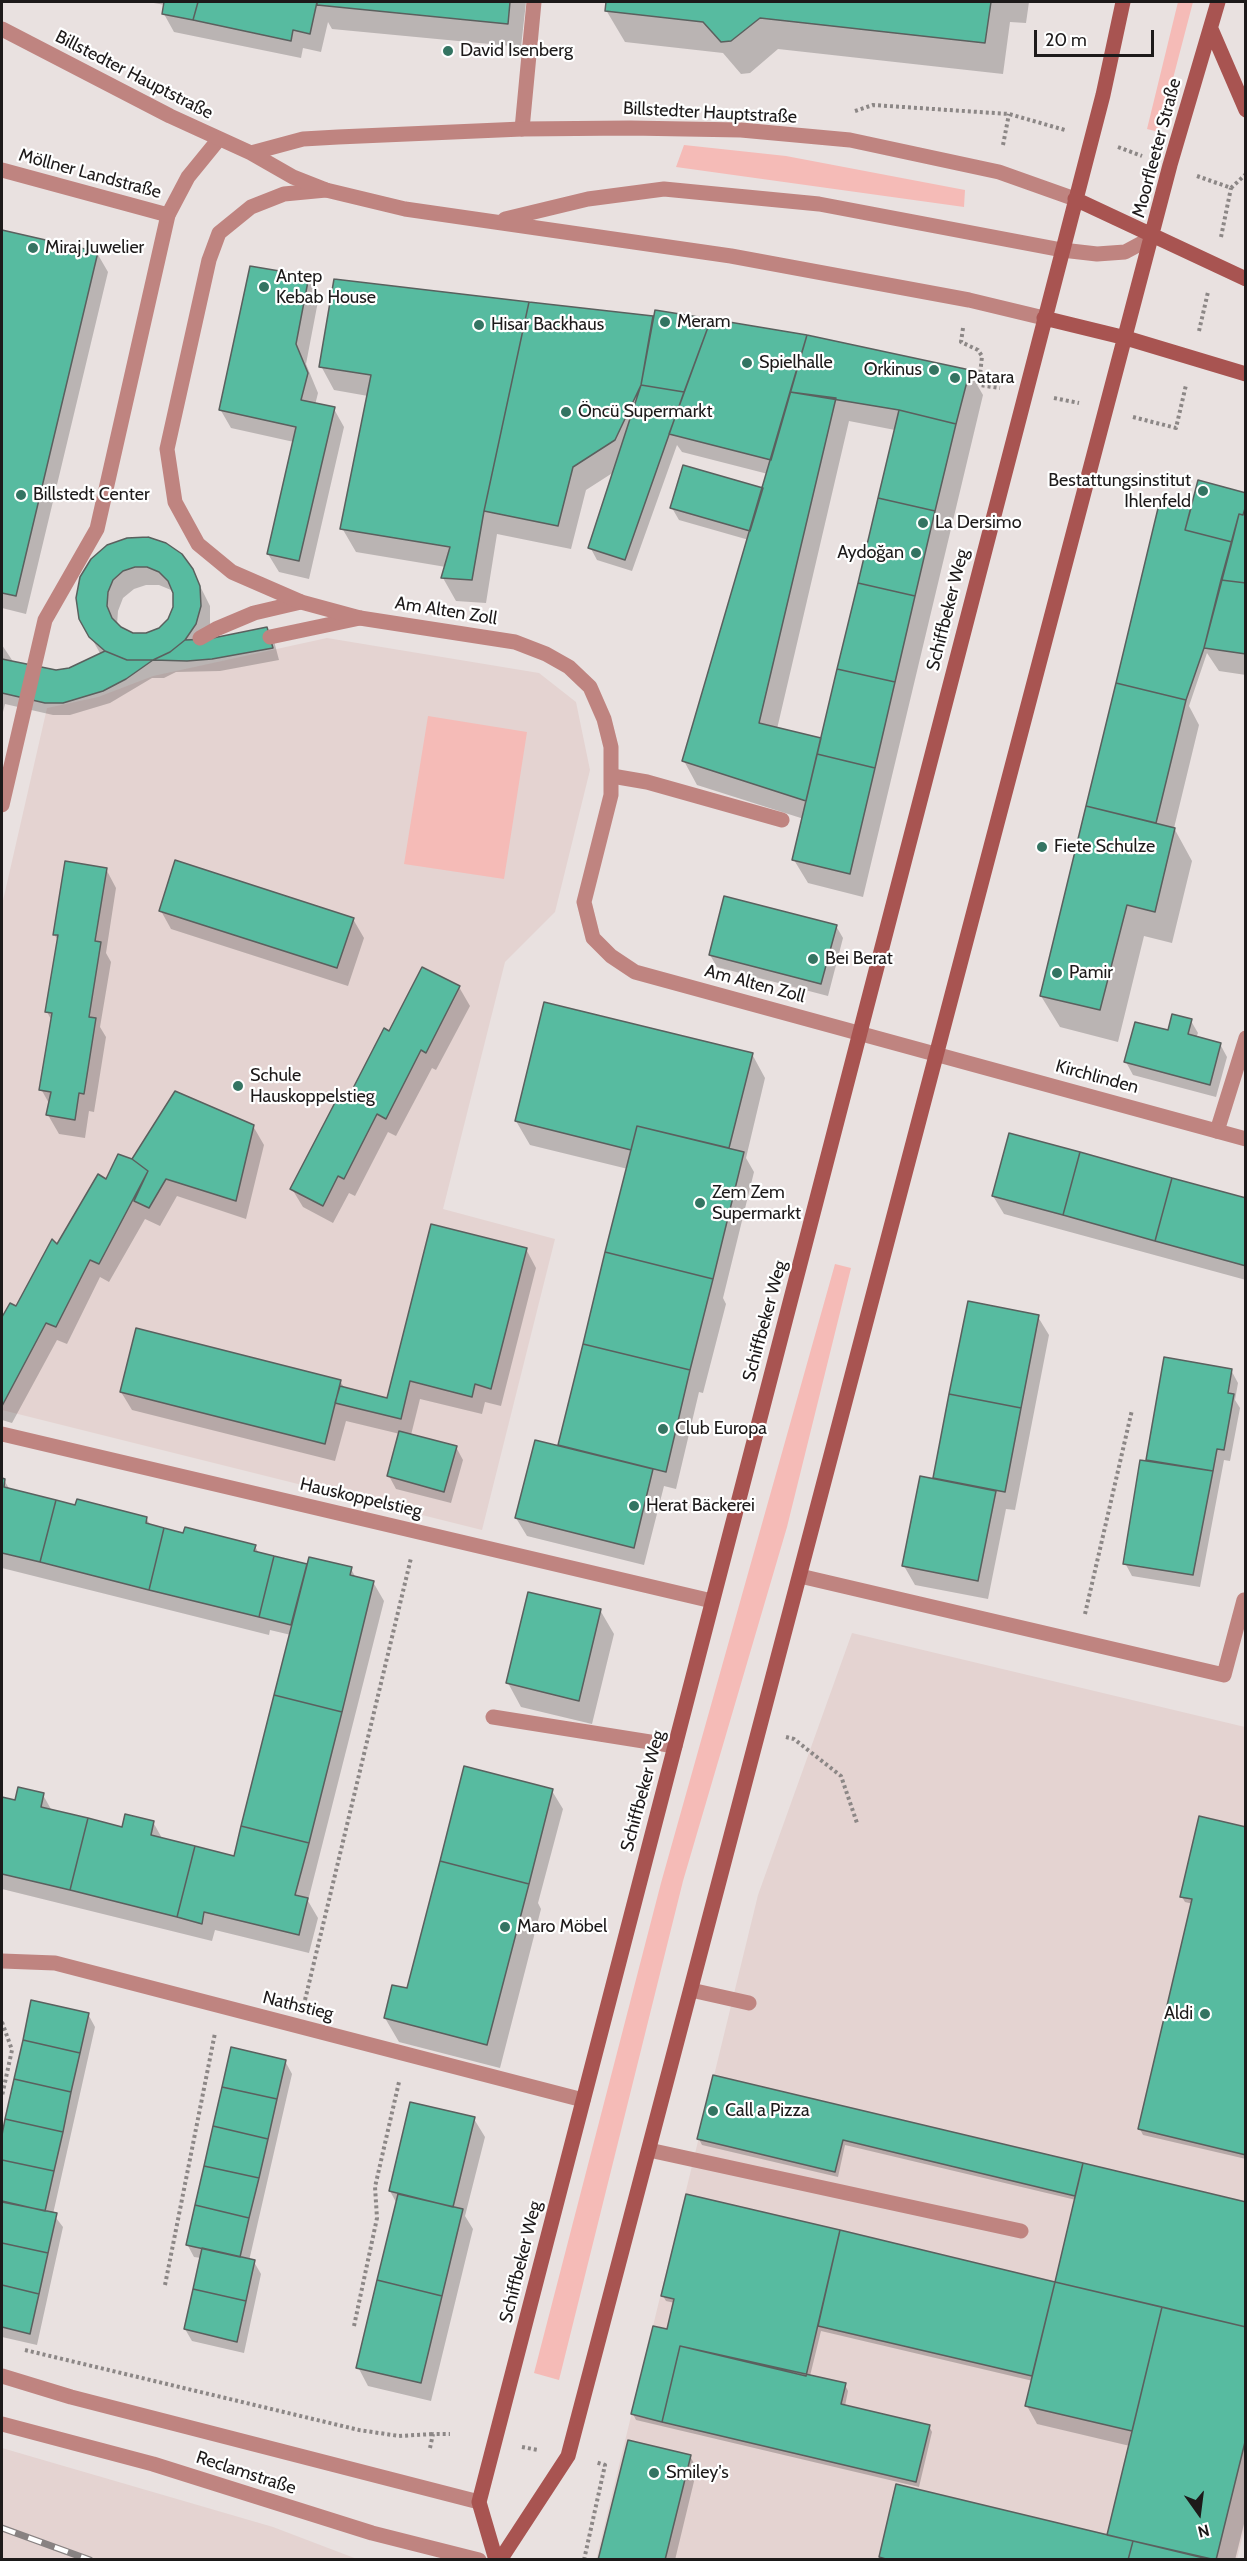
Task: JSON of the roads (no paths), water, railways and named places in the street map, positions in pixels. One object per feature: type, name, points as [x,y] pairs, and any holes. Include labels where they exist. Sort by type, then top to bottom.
[{"type":"main road","points":[[1075,199],[1123,2]]},
{"type":"main road","name":"Moorfleeter Straße","points":[[1153,237],[1170,165],[1218,2]]},
{"type":"main road","points":[[1211,29],[1245,110]]},
{"type":"main road","name":"Billstedter Hauptstraße","points":[[1075,199],[1245,279]]},
{"type":"main road","name":"Schiffbeker Weg","points":[[479,2502],[1075,199]]},
{"type":"main road","points":[[498,2559],[568,2456],[1153,237]]},
{"type":"main road","name":"Billstedter Hauptstraße","points":[[1044,318],[1126,338],[1245,374]]},
{"type":"main road","points":[[479,2502],[498,2559]]},
{"type":"street","points":[[522,129],[534,2]]},
{"type":"street","name":"Billstedter Hauptstraße","points":[[2,29],[251,153],[293,177],[326,190],[405,209],[742,258],[969,300],[1044,318]]},
{"type":"street","name":"Billstedter Hauptstraße","points":[[251,153],[303,139],[522,129],[741,130],[850,141],[999,172],[1075,199]]},
{"type":"street","points":[[2,805],[45,620],[97,529],[168,215],[188,177],[219,139]]},
{"type":"street","name":"Möllner Landstraße","points":[[2,170],[168,215]]},
{"type":"street","name":"Billstedter Hauptstraße","points":[[497,222],[588,199],[664,189],[819,204],[1062,250],[1097,254],[1125,252],[1153,237]]},
{"type":"street","name":"Am Alten Zoll","points":[[326,190],[284,194],[251,207],[219,233],[209,260],[167,449],[175,502],[198,544],[232,572],[301,602],[360,618],[515,642],[546,654],[569,667],[590,687],[604,719],[611,747],[611,795],[584,902],[592,938],[611,956],[635,972],[859,1032]]},
{"type":"street","points":[[200,638],[254,613],[301,602]]},
{"type":"street","points":[[270,637],[360,618]]},
{"type":"street","points":[[612,776],[647,782],[782,820]]},
{"type":"street","points":[[859,1032],[938,1054]]},
{"type":"street","points":[[1217,1131],[1245,1038]]},
{"type":"street","name":"Kirchlinden","points":[[938,1054],[1245,1139]]},
{"type":"street","name":"Hauskoppelstieg","points":[[2,1434],[712,1601]]},
{"type":"street","points":[[800,1576],[1224,1675],[1244,1600]]},
{"type":"street","points":[[493,1717],[675,1746]]},
{"type":"street","name":"Nathstieg","points":[[2,1961],[55,1963],[583,2100]]},
{"type":"street","points":[[691,1990],[748,2003]]},
{"type":"street","points":[[649,2150],[1021,2231]]},
{"type":"street","name":"Reclamstraße","points":[[2,2376],[82,2400],[479,2502]]},
{"type":"street","name":"Reclamstraße","points":[[2,2424],[153,2464],[372,2533],[479,2559]]},
{"type":"railway","points":[[2,2528],[90,2560]]},
{"type":"place","name":"David Isenberg","points":[[448,51]]},
{"type":"place","name":"Miraj Juwelier","points":[[33,248]]},
{"type":"place","name":"Antep Kebab House","points":[[264,287]]},
{"type":"place","name":"Meram","points":[[665,322]]},
{"type":"place","name":"Hisar Backhaus","points":[[479,325]]},
{"type":"place","name":"Spielhalle","points":[[747,363]]},
{"type":"place","name":"Orkinus","points":[[934,370]]},
{"type":"place","name":"Patara","points":[[955,378]]},
{"type":"place","name":"Öncü Supermarkt","points":[[566,412]]},
{"type":"place","name":"Bestattungsinstitut Ihlenfeld","points":[[1203,491]]},
{"type":"place","name":"Billstedt Center","points":[[21,495]]},
{"type":"place","name":"La Dersimo","points":[[923,523]]},
{"type":"place","name":"Aydoğan","points":[[916,553]]},
{"type":"place","name":"Fiete Schulze","points":[[1042,847]]},
{"type":"place","name":"Bei Berat","points":[[813,959]]},
{"type":"place","name":"Pamir","points":[[1057,973]]},
{"type":"place","name":"Schule Hauskoppelstieg","points":[[238,1086]]},
{"type":"place","name":"Zem Zem Supermarkt","points":[[700,1203]]},
{"type":"place","name":"Club Europa","points":[[663,1429]]},
{"type":"place","name":"Herat Bäckerei","points":[[634,1506]]},
{"type":"place","name":"Maro Möbel","points":[[505,1927]]},
{"type":"place","name":"Aldi","points":[[1205,2014]]},
{"type":"place","name":"Call a Pizza","points":[[713,2111]]},
{"type":"place","name":"Smiley's","points":[[654,2473]]}]
